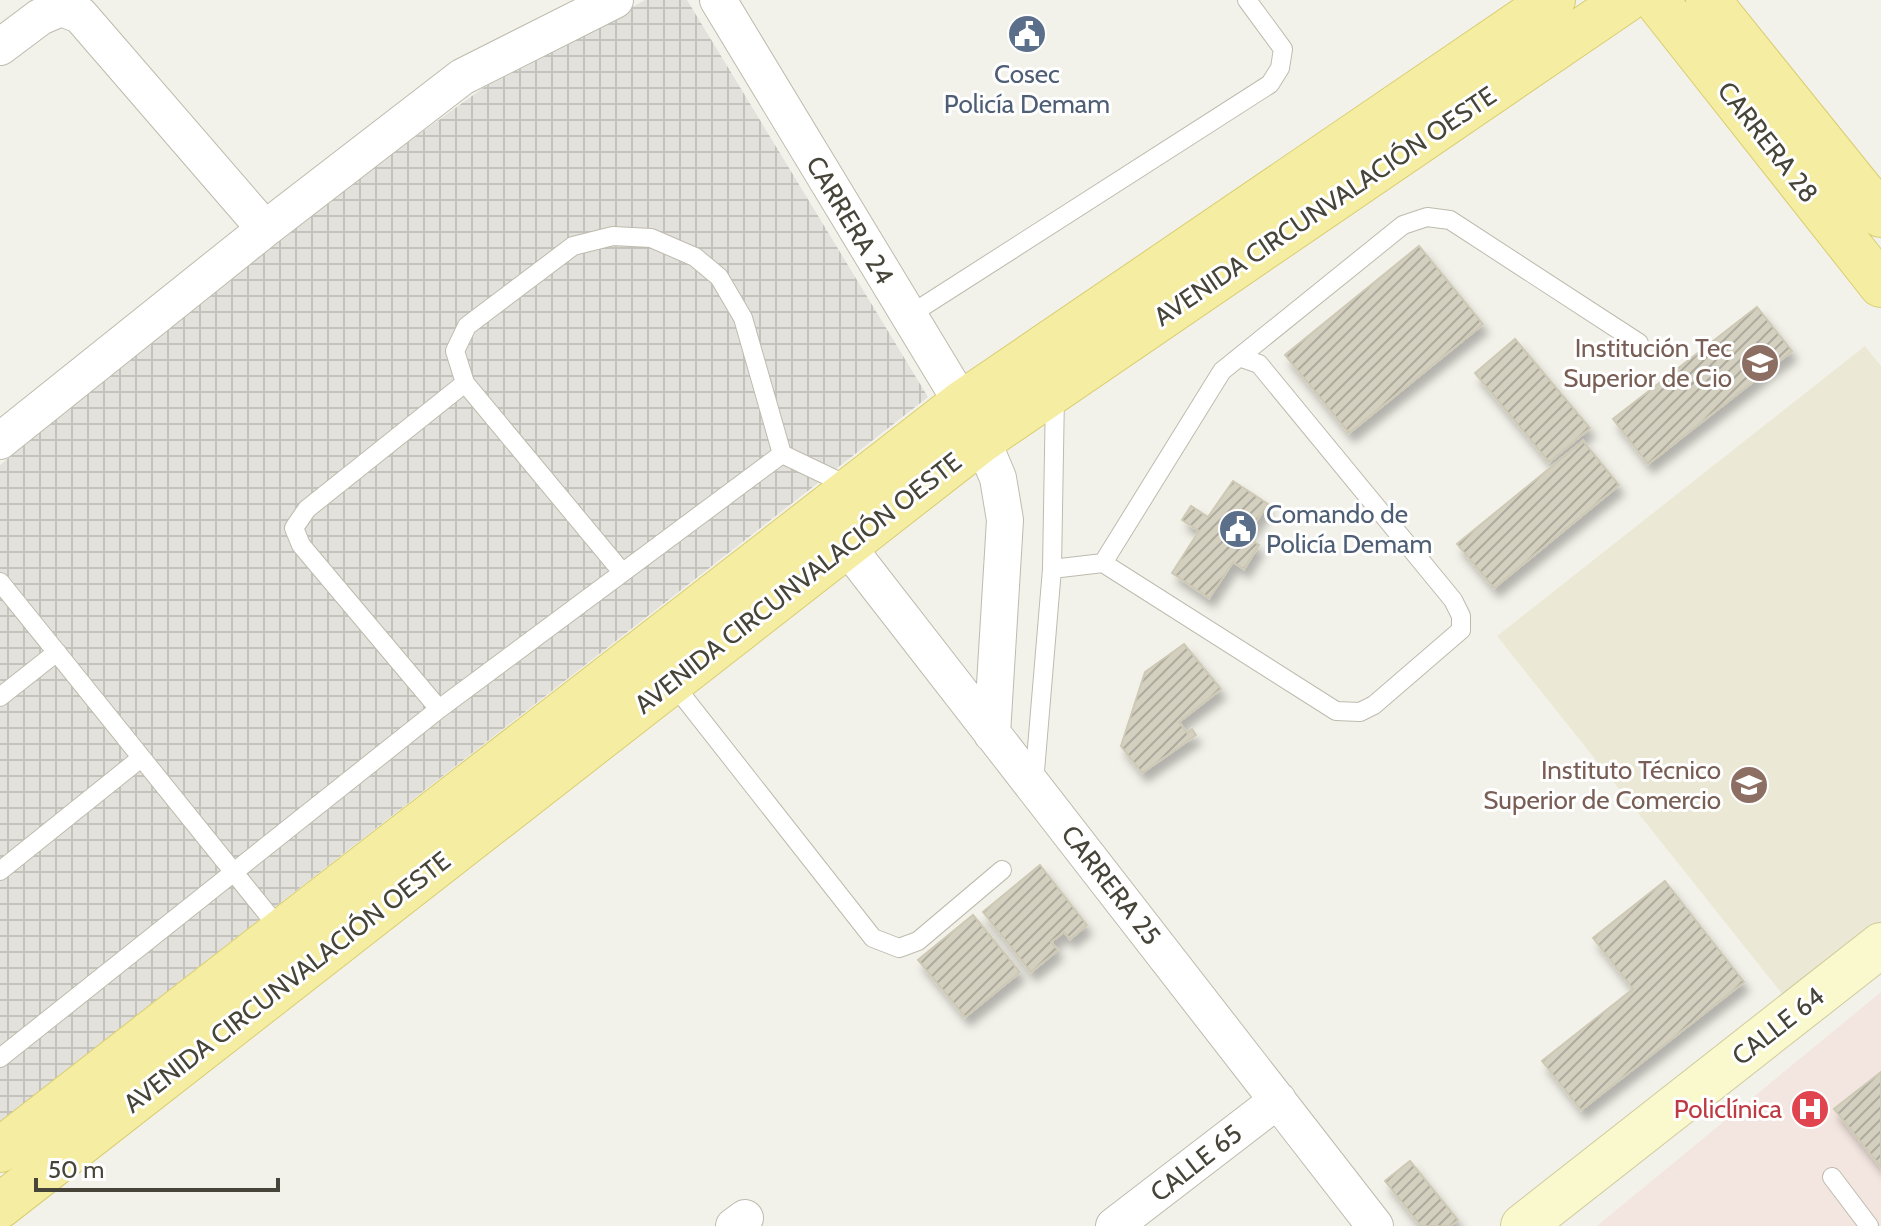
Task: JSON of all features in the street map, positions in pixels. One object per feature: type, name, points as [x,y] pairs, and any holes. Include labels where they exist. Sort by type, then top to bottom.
[{"type":"main road","name":"AVENIDA CIRCUNVALACIÓN OESTE","points":[[0,1206],[846,545],[972,422],[1553,0]]},
{"type":"main road","name":"AVENIDA CIRCUNVALACIÓN OESTE","points":[[0,1150],[851,487],[972,422],[1055,390],[1626,0]]},
{"type":"main road","name":"CARRERA 28","points":[[1656,0],[1881,285]]},
{"type":"main road","name":"CARRERA 28","points":[[1708,0],[1881,215]]},
{"type":"street","points":[[0,441],[265,229],[462,77],[615,0]]},
{"type":"street","name":"CARRERA 24","points":[[718,0],[972,422],[998,478],[1005,520],[992,734]]},
{"type":"street","points":[[0,47],[40,17],[61,8],[80,15],[265,229]]},
{"type":"street","name":"CARRERA 25","points":[[846,545],[1375,1226]]},
{"type":"street","name":"CALLE 64","points":[[1523,1226],[1881,945]]},
{"type":"street","name":"CALLE 65","points":[[1114,1226],[1278,1100]]},
{"type":"lane","points":[[908,316],[1270,84],[1280,68],[1283,49],[1247,0]]},
{"type":"lane","points":[[1103,563],[1222,371],[1403,225],[1427,217],[1450,220],[1639,343]]},
{"type":"lane","points":[[622,572],[465,383],[455,351],[467,326],[573,246],[613,236],[651,238],[695,257],[719,277],[743,318],[782,454],[851,487]]},
{"type":"lane","points":[[1052,569],[1103,563],[1336,711],[1360,712],[1374,705],[1461,630],[1461,616],[1453,600],[1259,364],[1239,357]]},
{"type":"lane","points":[[439,709],[301,545],[294,528],[307,509],[465,383]]},
{"type":"lane","points":[[1034,786],[1052,569],[1055,390]]},
{"type":"lane","points":[[0,1058],[439,709],[782,454]]},
{"type":"lane","points":[[0,582],[282,932]]},
{"type":"lane","points":[[0,697],[57,652]]},
{"type":"lane","points":[[671,681],[873,938],[899,948],[918,941],[1002,870]]},
{"type":"lane","points":[[0,871],[141,758]]},
{"type":"lane","points":[[1832,1177],[1869,1226]]},
{"type":"shaded area","points":[[645,0],[687,0],[928,397],[0,1122],[0,465],[295,224],[483,88]]},
{"type":"shaded area","name":"Instituto Técnico Superior de Comercio","points":[[1865,346],[1881,366],[1881,934],[1791,1005],[1497,636]]},
{"type":"shaded area","name":"Policlínica","points":[[1881,992],[1881,1226],[1597,1226]]},
{"type":"building","points":[[1419,246],[1483,324],[1349,433],[1285,355]]},
{"type":"building","points":[[1757,307],[1792,351],[1648,464],[1613,419]]},
{"type":"building","points":[[1515,339],[1590,428],[1549,462],[1475,373]]},
{"type":"building","points":[[1583,441],[1619,485],[1494,588],[1457,544]]},
{"type":"building","points":[[1233,481],[1268,504],[1246,536],[1259,545],[1244,569],[1233,562],[1209,598],[1172,573],[1199,531],[1182,520],[1191,506],[1208,517]]},
{"type":"building","points":[[1184,644],[1221,689],[1179,722],[1187,733],[1192,729],[1196,735],[1142,773],[1121,746],[1145,672]]},
{"type":"building","points":[[1040,865],[1087,925],[1070,939],[1064,932],[1051,942],[1058,950],[1031,972],[983,912]]},
{"type":"building","points":[[1665,881],[1744,982],[1581,1110],[1542,1061],[1633,989],[1593,938]]},
{"type":"building","points":[[973,915],[1020,972],[965,1017],[918,960]]},
{"type":"building","points":[[1881,1072],[1881,1167],[1834,1109]]},
{"type":"building","points":[[1410,1161],[1458,1220],[1450,1226],[1421,1226],[1385,1181]]},
{"type":"place","name":"Cosec Policía Demam","points":[[1027,34]]},
{"type":"place","name":"Institución Tec Superior de Cio","points":[[1760,363]]},
{"type":"place","name":"Comando de Policía Demam","points":[[1238,529]]},
{"type":"place","name":"Instituto Técnico Superior de Comercio","points":[[1749,785]]},
{"type":"place","name":"Policlínica","points":[[1810,1109]]}]
